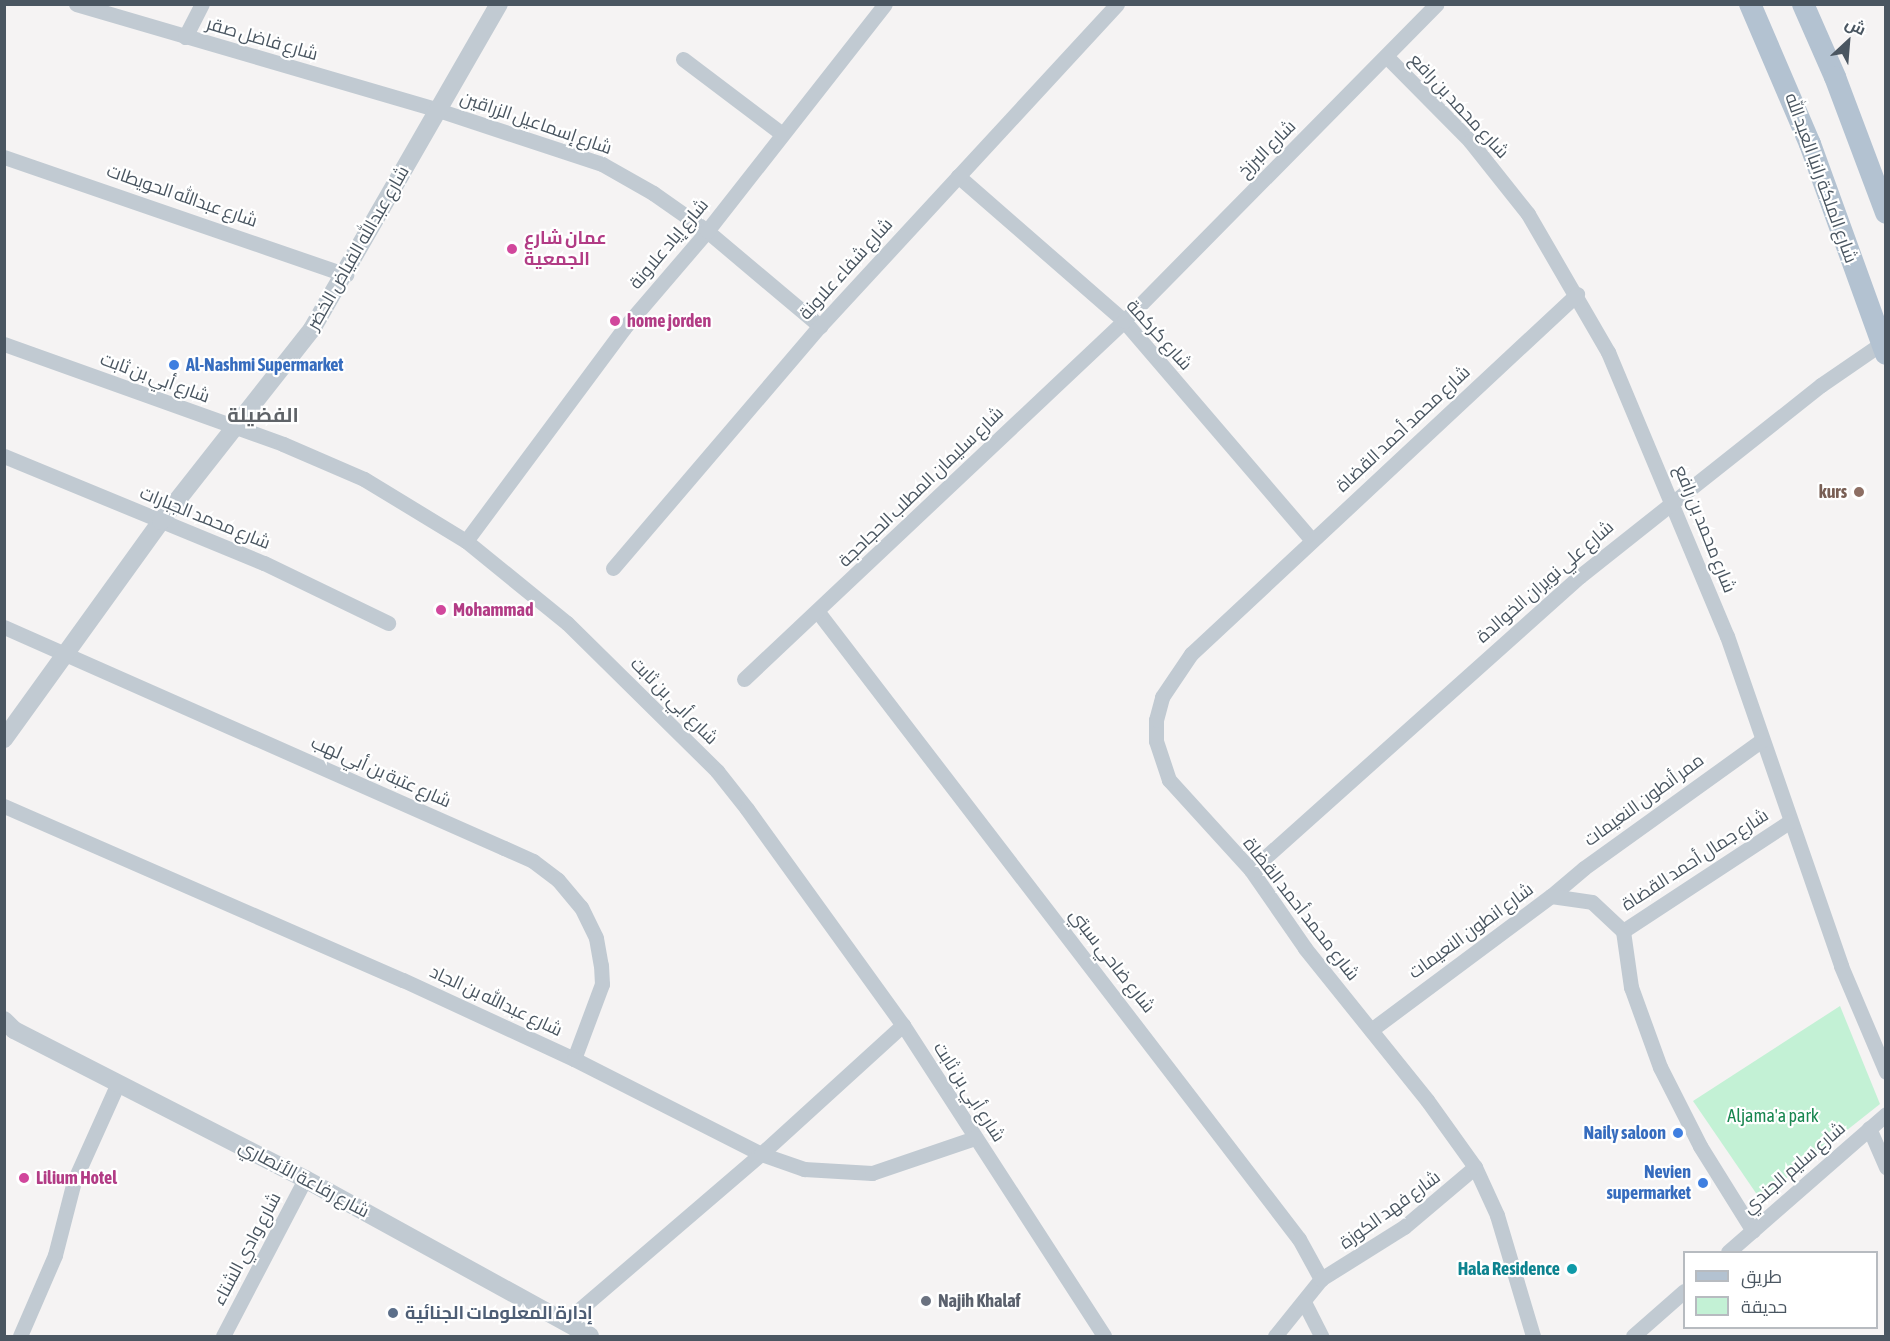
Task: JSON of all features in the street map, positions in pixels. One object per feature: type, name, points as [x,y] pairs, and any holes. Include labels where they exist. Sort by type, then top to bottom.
[{"type":"main road","name":"شارع الملكة رانيا العبد الله","points":[[1750,4],[1810,144],[1884,349]]},
{"type":"main road","points":[[1803,4],[1835,76],[1886,213]]},
{"type":"street","name":"شارع فاضل صقر","points":[[76,4],[438,110]]},
{"type":"street","points":[[185,37],[202,4]]},
{"type":"street","name":"شارع عبدالله الفياض الخضر","points":[[4,739],[161,521],[232,428],[289,361],[346,275],[499,4]]},
{"type":"street","name":"شارع إياد علاونة","points":[[466,541],[624,328],[707,231],[885,4]]},
{"type":"street","name":"شارع شفاء علاونة","points":[[613,568],[820,326],[1117,4]]},
{"type":"street","name":"شارع البرزخ","points":[[1124,321],[1437,4]]},
{"type":"street","name":"شارع محمد بن رافع","points":[[1386,56],[1470,141],[1528,214],[1577,294],[1632,400],[1727,636],[1841,966],[1886,1072]]},
{"type":"street","points":[[683,59],[782,135]]},
{"type":"street","name":"شارع إسماعيل الزراقين","points":[[438,110],[602,164],[653,193],[707,231],[820,326]]},
{"type":"street","name":"شارع عبدالله الحويطات","points":[[4,157],[346,275]]},
{"type":"street","name":"شارع كركمة","points":[[958,176],[1124,321],[1312,540]]},
{"type":"street","name":"شارع محمد أحمد القضاة","points":[[1533,1336],[1497,1215],[1475,1167],[1371,1030],[1305,948],[1251,870],[1169,780],[1156,741],[1156,720],[1162,697],[1191,654],[1577,294]]},
{"type":"street","name":"شارع سليمان المطلب الحجاحجة","points":[[744,679],[818,612],[1124,321]]},
{"type":"street","name":"شارع أبي بن ثابت","points":[[4,344],[364,479],[466,541],[567,623],[717,771],[843,938],[903,1025],[1104,1336]]},
{"type":"street","name":"شارع علي نويران الخوالدة","points":[[1251,870],[1493,651],[1630,535],[1674,503],[1821,385],[1884,349]]},
{"type":"street","name":"شارع محمد الجبارات","points":[[4,456],[324,589],[388,623]]},
{"type":"street","name":"شارع ضاحي سبتي","points":[[818,612],[1292,1229],[1322,1279]]},
{"type":"street","name":"شارع عتبة بن أبي لهب","points":[[4,627],[504,848],[532,861],[558,880],[581,907],[596,938],[601,965],[602,984],[574,1059]]},
{"type":"street","name":"ممر أنطون النعيمات","points":[[1551,896],[1584,867],[1762,740]]},
{"type":"street","name":"شارع عبدالله بن الجاد","points":[[4,806],[403,980],[574,1059],[761,1155],[804,1169],[872,1173],[975,1138]]},
{"type":"street","name":"شارع جمال أحمد القضاة","points":[[1623,931],[1790,822]]},
{"type":"street","name":"شارع انطون النعيمات","points":[[1371,1030],[1551,896],[1592,902],[1623,931]]},
{"type":"street","points":[[1623,931],[1631,987],[1660,1067],[1700,1146],[1752,1231]]},
{"type":"street","points":[[566,1321],[761,1155],[903,1025]]},
{"type":"street","name":"شارع رفاعة الأنصاري","points":[[8,1026],[305,1179],[590,1336]]},
{"type":"street","points":[[20,1336],[55,1255],[74,1181],[118,1083]]},
{"type":"street","name":"شارع سليم الجندي","points":[[1729,1251],[1886,1114]]},
{"type":"street","points":[[1869,1128],[1886,1167]]},
{"type":"street","name":"شارع فهد الكوزة","points":[[1322,1279],[1404,1227],[1475,1167]]},
{"type":"street","name":"شارع وادي الشتاء","points":[[223,1336],[305,1179]]},
{"type":"street","points":[[1275,1336],[1305,1304],[1322,1279]]},
{"type":"street","points":[[1633,1336],[1683,1292]]},
{"type":"street","points":[[1305,1304],[1321,1336]]},
{"type":"green space","name":"Aljama'a park","points":[[1840,1006],[1880,1104],[1760,1199],[1693,1101]]},
{"type":"place","name":"عمان شارع الجمعية","points":[[512,249]]},
{"type":"place","name":"home jorden","points":[[615,321]]},
{"type":"place","name":"Al-Nashmi Supermarket","points":[[174,365]]},
{"type":"place","name":"kurs","points":[[1859,492]]},
{"type":"place","name":"Mohammad","points":[[441,610]]},
{"type":"place","name":"Naily saloon","points":[[1678,1133]]},
{"type":"place","name":"Lilium Hotel","points":[[24,1178]]},
{"type":"place","name":"Nevien supermarket","points":[[1703,1183]]},
{"type":"place","name":"Hala Residence","points":[[1572,1269]]},
{"type":"place","name":"Najih Khalaf","points":[[926,1301]]},
{"type":"place","name":"إدارة المعلومات الجنائية","points":[[393,1313]]},
{"type":"district","name":"الفضيلة","points":[[263,414]]}]
